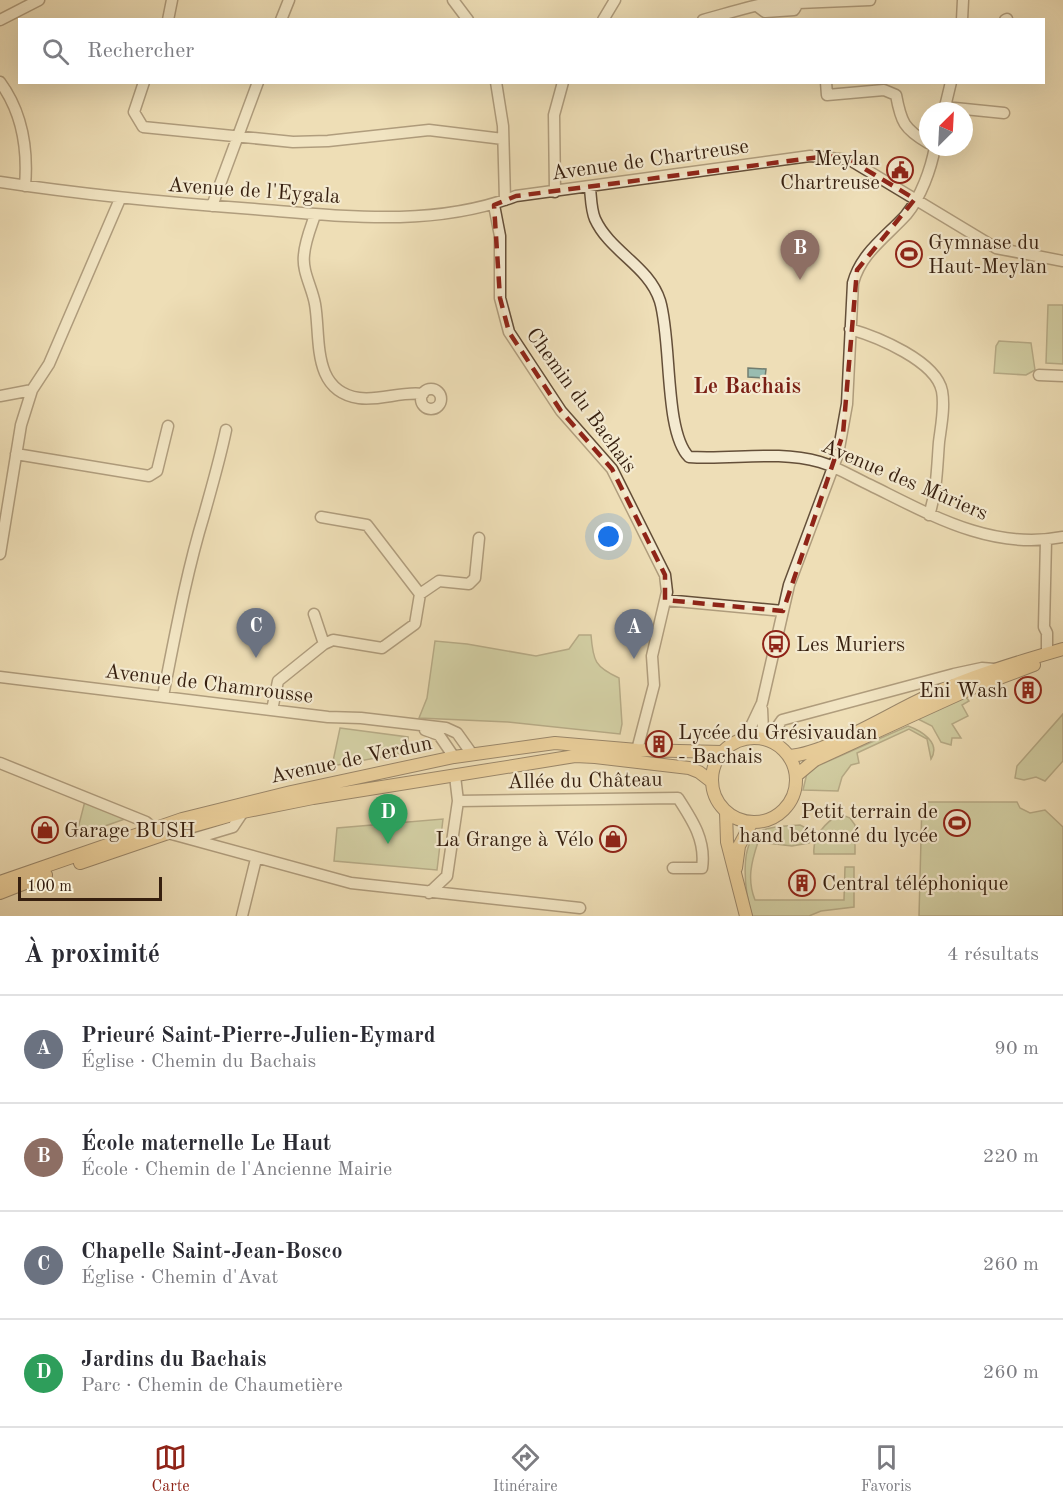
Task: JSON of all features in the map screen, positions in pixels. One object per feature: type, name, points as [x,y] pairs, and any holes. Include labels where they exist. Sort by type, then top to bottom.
[{"type":"main road","points":[[789,756],[814,751],[930,695],[999,669],[1063,649]]},
{"type":"main road","points":[[796,775],[815,760],[970,689],[1063,655]]},
{"type":"main road","points":[[745,739],[768,740],[789,756],[796,775],[796,790],[785,809],[773,818],[752,822],[738,819],[726,812],[716,799],[712,782],[714,768],[722,752],[732,744],[745,739]]},
{"type":"main road","name":"Avenue de Verdun","points":[[0,882],[182,819],[291,792],[454,757],[555,743],[637,750],[722,752]]},
{"type":"main road","points":[[461,775],[472,754]]},
{"type":"main road","name":"Avenue de Verdun","points":[[0,892],[168,833],[243,812],[313,798],[575,756],[689,768],[712,782]]},
{"type":"main road","points":[[454,757],[461,775]]},
{"type":"main road","points":[[726,812],[727,842],[746,916]]},
{"type":"main road","points":[[735,878],[740,846],[752,822]]},
{"type":"street","points":[[0,20],[37,0]]},
{"type":"street","points":[[168,18],[172,0]]},
{"type":"street","points":[[282,18],[289,0]]},
{"type":"street","points":[[453,0],[466,18]]},
{"type":"street","points":[[604,18],[615,0]]},
{"type":"street","points":[[711,18],[757,6],[765,12],[794,10],[795,1],[870,0]]},
{"type":"street","points":[[962,18],[963,0]]},
{"type":"street","points":[[0,82],[8,93],[20,122],[26,156],[25,186]]},
{"type":"street","points":[[143,84],[134,112],[143,127],[237,138],[328,141],[429,130],[503,139]]},
{"type":"street","points":[[212,206],[257,84]]},
{"type":"street","name":"Chemin du Bachais","points":[[496,84],[503,139],[499,202],[501,298],[508,332],[561,411],[612,469],[665,575],[665,600],[652,656],[654,685],[637,750]]},
{"type":"street","points":[[555,192],[554,115],[562,84]]},
{"type":"street","points":[[826,84],[827,95],[884,90],[896,95],[901,119],[910,133],[919,138]]},
{"type":"street","points":[[946,102],[950,84]]},
{"type":"street","points":[[973,111],[1004,113]]},
{"type":"street","name":"Avenue de Chartreuse","points":[[499,202],[516,196],[590,188],[810,156],[828,156],[850,160],[996,248],[1063,261]]},
{"type":"street","points":[[745,739],[762,703],[789,585],[834,466],[847,404],[853,283],[857,270],[868,253],[908,213],[930,167],[933,156]]},
{"type":"street","name":"Avenue de l'Eygala","points":[[0,182],[120,199],[355,217],[431,215],[474,211],[499,202]]},
{"type":"street","name":"Avenue des Mûriers","points":[[590,188],[594,218],[606,237],[648,277],[659,298],[666,325],[676,431],[680,449],[689,457],[756,454],[803,458],[834,466],[929,515],[979,534],[1015,540],[1046,540],[1063,537]]},
{"type":"street","points":[[0,554],[21,425],[32,390],[50,364],[120,199]]},
{"type":"street","points":[[315,215],[303,255],[306,277],[314,301],[319,356],[326,379],[340,390],[359,398],[423,394]]},
{"type":"street","points":[[850,329],[867,333],[927,366],[938,378],[943,396],[935,498],[929,515]]},
{"type":"street","points":[[1039,375],[1063,375]]},
{"type":"street","points":[[0,396],[32,390]]},
{"type":"street","points":[[16,454],[149,477],[157,471],[168,426]]},
{"type":"street","points":[[163,696],[180,609],[216,478],[226,430]]},
{"type":"street","points":[[272,710],[278,681],[324,644],[333,640],[382,648],[415,624],[420,594],[368,525],[321,517]]},
{"type":"street","points":[[420,594],[440,581],[470,584],[475,578],[479,538]]},
{"type":"street","points":[[1046,540],[1044,627],[1047,633],[1047,653]]},
{"type":"street","points":[[665,600],[783,611]]},
{"type":"street","points":[[314,614],[324,644]]},
{"type":"street","points":[[762,703],[772,717],[782,720],[982,668],[999,669]]},
{"type":"street","name":"Avenue de Chamrousse","points":[[0,677],[272,710],[446,728],[457,733],[472,754]]},
{"type":"street","points":[[762,703],[763,731],[768,740],[782,720]]},
{"type":"street","name":"Avenue de Chamrousse","points":[[414,725],[439,735],[454,757]]},
{"type":"street","points":[[0,764],[146,822],[154,829]]},
{"type":"street","points":[[429,893],[447,876],[461,775]]},
{"type":"street","name":"Allée du Château","points":[[458,798],[678,798],[702,842],[704,856],[702,868],[673,868]]},
{"type":"street","points":[[192,839],[233,826],[243,812]]},
{"type":"street","points":[[168,833],[256,859],[351,882],[429,893],[580,908]]},
{"type":"street","points":[[242,916],[256,859]]},
{"type":"highlighted area","points":[[828,156],[850,160],[915,199],[857,270],[843,434],[783,611],[665,600],[665,575],[612,469],[561,411],[509,332],[500,298],[494,205],[516,196]]},
{"type":"green space","points":[[1048,305],[1063,305],[1063,364],[1046,363]]},
{"type":"green space","points":[[999,341],[1031,343],[1035,370],[1026,375],[994,373],[996,346]]},
{"type":"green space","points":[[579,635],[591,635],[594,657],[597,662],[619,678],[622,724],[620,734],[508,722],[419,718],[427,698],[435,641],[536,656],[569,649]]},
{"type":"green space","points":[[966,697],[969,701],[962,705],[968,716],[952,724],[961,738],[952,738],[951,745],[941,742],[932,726],[916,718]]},
{"type":"green space","points":[[1063,714],[1063,761],[1045,781],[1036,777],[1024,780],[1015,778],[1017,766]]},
{"type":"green space","points":[[908,726],[929,738],[934,748],[931,759],[927,739],[909,729],[857,753],[859,763],[851,765],[842,777],[838,791],[803,790],[807,773],[813,768]]},
{"type":"green space","points":[[340,728],[408,737],[409,752],[332,766]]},
{"type":"green space","points":[[85,801],[128,818],[76,836]]},
{"type":"green space","points":[[922,802],[1017,802],[1020,808],[1030,813],[1045,810],[1063,827],[1063,916],[919,916]]},
{"type":"green space","points":[[840,814],[850,818],[855,825],[855,854],[814,854],[815,841],[821,830]]},
{"type":"green space","points":[[443,819],[437,870],[334,861],[337,828]]},
{"type":"green space","points":[[800,825],[810,830],[812,837],[809,843],[792,846],[758,842],[751,871],[751,885],[755,900],[844,900],[845,867],[854,867],[854,907],[821,911],[809,916],[752,916],[747,896],[745,869],[749,845],[763,830]]},
{"type":"water","points":[[748,368],[766,369],[765,378],[748,377]]},
{"type":"place","name":"Meylan Chartreuse","points":[[900,170]]},
{"type":"place","name":"Gymnase du Haut-Meylan","points":[[909,254]]},
{"type":"place","name":"École maternelle Le Haut","points":[[800,280]]},
{"type":"place","name":"Les Muriers","points":[[776,644]]},
{"type":"place","name":"Chapelle Saint-Jean-Bosco","points":[[256,658]]},
{"type":"place","name":"Prieuré Saint-Pierre-Julien-Eymard","points":[[634,659]]},
{"type":"place","name":"Eni Wash","points":[[1028,690]]},
{"type":"place","name":"Lycée du Grésivaudan - Bachais","points":[[659,744]]},
{"type":"place","name":"Petit terrain de hand bétonné du lycée","points":[[957,823]]},
{"type":"place","name":"Garage BUSH","points":[[45,830]]},
{"type":"place","name":"La Grange à Vélo","points":[[613,839]]},
{"type":"place","name":"Jardins du Bachais","points":[[388,844]]},
{"type":"place","name":"Central téléphonique","points":[[802,883]]},
{"type":"district","name":"Le Bachais","points":[[747,385]]}]
